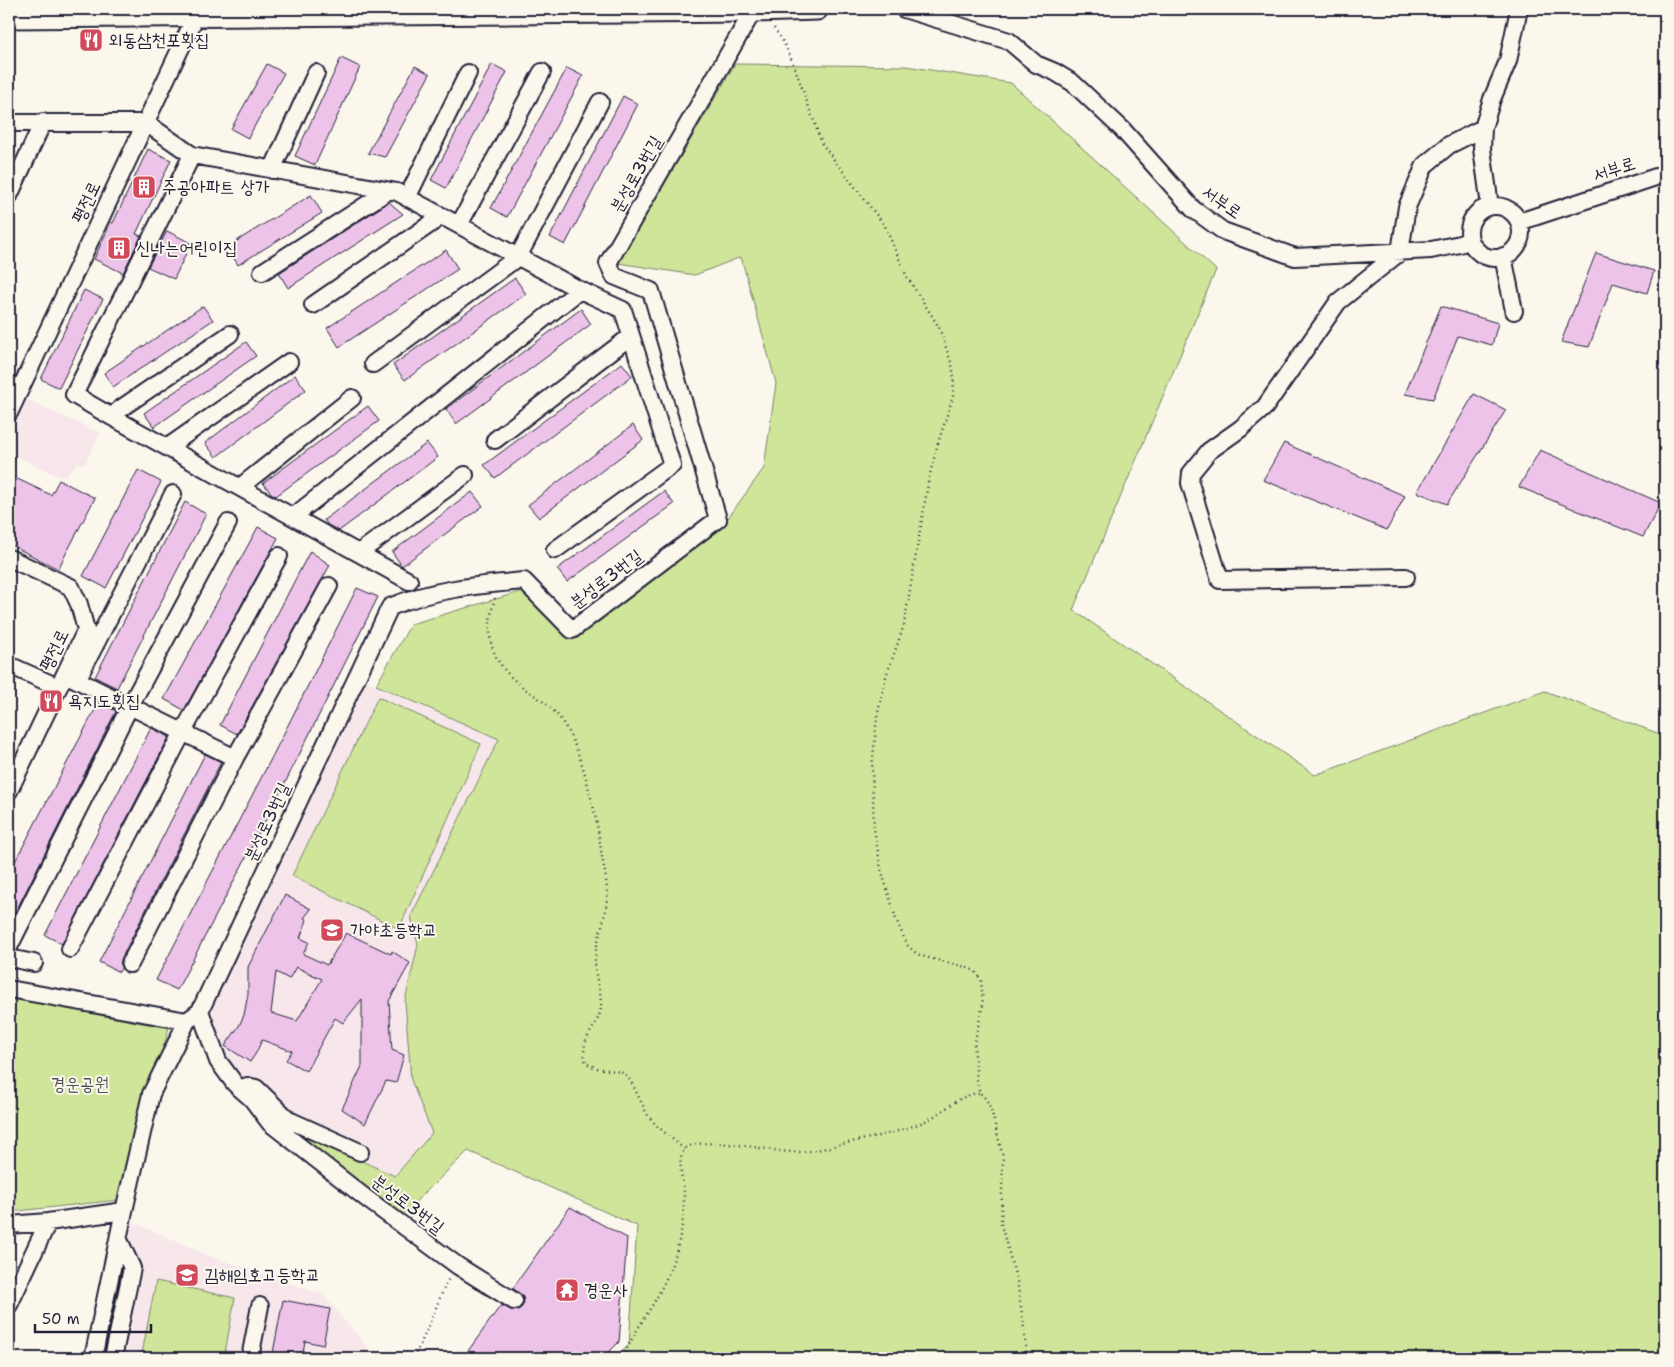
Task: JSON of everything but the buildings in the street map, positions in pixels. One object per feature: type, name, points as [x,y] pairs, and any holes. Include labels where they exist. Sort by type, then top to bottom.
[{"type":"main road","points":[[9,17],[198,12],[757,11],[816,9]]},
{"type":"street","name":"서부로","points":[[904,9],[1009,41],[1036,64],[1073,83],[1122,129],[1193,209],[1222,231],[1295,256],[1431,250],[1470,240]]},
{"type":"street","points":[[1490,206],[1482,149],[1483,128],[1492,99],[1508,61],[1519,9]]},
{"type":"street","name":"분성로3번길","points":[[93,1358],[151,1094],[187,1022],[200,1011],[390,607],[413,598],[468,586],[524,581],[572,630],[718,519],[652,291],[614,276],[608,264],[757,11]]},
{"type":"street","name":"평전로","points":[[9,413],[198,12]]},
{"type":"street","points":[[459,225],[542,72]]},
{"type":"street","points":[[272,170],[316,73]]},
{"type":"street","points":[[407,198],[468,73]]},
{"type":"street","points":[[373,364],[518,257],[600,102]]},
{"type":"street","points":[[9,196],[43,122]]},
{"type":"street","points":[[9,123],[146,123],[192,155],[397,192],[580,290],[623,310],[672,465],[555,550]]},
{"type":"street","points":[[1406,577],[1220,580],[1190,483],[1192,473],[1209,452],[1265,407],[1338,302],[1400,252],[1407,208],[1426,165],[1448,145],[1483,128]]},
{"type":"street","points":[[192,155],[74,395],[360,552],[409,581]]},
{"type":"street","name":"서부로","points":[[1519,222],[1665,174]]},
{"type":"street","points":[[262,272],[388,191]]},
{"type":"street","points":[[1490,206],[1506,208],[1514,213],[1519,222],[1521,236],[1518,244],[1512,251],[1503,256],[1497,258],[1488,257],[1480,253],[1470,240],[1469,231],[1475,215],[1482,209],[1490,206]]},
{"type":"street","points":[[313,306],[442,216]]},
{"type":"street","points":[[1503,256],[1514,311]]},
{"type":"street","points":[[294,516],[580,290]]},
{"type":"street","points":[[112,417],[120,409],[230,334]]},
{"type":"street","points":[[495,440],[631,336]]},
{"type":"street","points":[[168,448],[289,362]]},
{"type":"street","points":[[240,487],[352,398]]},
{"type":"street","points":[[360,552],[465,475]]},
{"type":"street","points":[[67,680],[173,494]]},
{"type":"street","points":[[9,947],[130,706],[228,523]]},
{"type":"street","points":[[70,949],[183,732],[279,556]]},
{"type":"street","name":"평전로","points":[[9,558],[71,587],[79,604],[86,630],[67,680],[9,791]]},
{"type":"street","points":[[130,964],[235,758],[330,586]]},
{"type":"street","points":[[9,665],[67,680],[130,706],[235,758]]},
{"type":"street","points":[[9,958],[34,963]]},
{"type":"street","points":[[9,989],[187,1022]]},
{"type":"street","name":"분성로3번길","points":[[200,1011],[218,1061],[235,1084],[252,1099],[270,1124],[455,1264],[514,1301]]},
{"type":"street","points":[[235,1084],[256,1088],[289,1120],[360,1152]]},
{"type":"street","points":[[9,1225],[48,1222],[124,1211]]},
{"type":"street","points":[[9,1305],[48,1222]]},
{"type":"street","points":[[113,1358],[132,1268],[119,1240]]},
{"type":"street","points":[[250,1358],[260,1306]]},
{"type":"path","points":[[757,11],[784,43],[806,93],[822,144],[884,226],[906,275],[939,327],[952,365],[954,377],[953,397],[929,478],[904,625],[886,677],[878,709],[874,741],[874,829],[879,861],[896,919],[907,945],[917,954],[975,971],[981,980],[983,1006],[975,1034],[974,1056],[980,1093],[986,1099],[991,1109],[1003,1157],[1001,1224],[1016,1281],[1027,1358]]},
{"type":"path","points":[[502,583],[490,614],[489,632],[492,648],[500,664],[511,677],[554,711],[566,728],[573,741],[587,781],[597,825],[606,880],[607,899],[606,913],[595,956],[601,1008],[587,1037],[583,1054],[586,1063],[596,1068],[623,1074],[630,1081],[647,1114],[656,1125],[684,1149]]},
{"type":"path","points":[[623,1358],[632,1338],[660,1292],[676,1255],[681,1233],[684,1200],[681,1159],[684,1149],[690,1145],[711,1144],[751,1146],[790,1152],[815,1150],[909,1128],[934,1116],[965,1096],[980,1093]]},
{"type":"path","points":[[413,1358],[426,1336],[439,1298],[455,1264]]},
{"type":"shaded area","points":[[26,399],[100,433],[85,464],[77,463],[66,476],[60,477],[9,453],[9,435]]},
{"type":"shaded area","name":"가야초등학교","points":[[366,681],[499,739],[411,916],[418,945],[405,1001],[411,1080],[432,1133],[395,1176],[281,1125],[233,1071],[208,1064],[199,1029],[281,866],[291,830]]},
{"type":"shaded area","name":"김해임호고등학교","points":[[122,1217],[207,1255],[322,1294],[373,1354],[372,1358],[92,1358]]},
{"type":"green space","points":[[735,64],[906,66],[1011,83],[1216,270],[1073,610],[1315,775],[1545,691],[1665,736],[1665,1358],[615,1358],[629,1345],[637,1226],[468,1151],[400,1217],[281,1125],[395,1176],[432,1133],[411,1080],[405,1001],[418,945],[411,916],[499,739],[376,685],[411,624],[523,591],[572,640],[728,518],[764,468],[776,383],[741,257],[695,275],[618,263]]},
{"type":"green space","points":[[378,697],[481,744],[399,929],[292,876]]},
{"type":"green space","name":"경운공원","points":[[9,998],[169,1028],[119,1200],[9,1212]]},
{"type":"green space","points":[[156,1281],[235,1298],[224,1358],[141,1358]]},
{"type":"place","name":"외동삼천포횟집","points":[[91,40]]},
{"type":"place","name":"주공아파트 상가","points":[[144,187]]},
{"type":"place","name":"신나는어린이집","points":[[119,248]]},
{"type":"place","name":"욕지도횟집","points":[[51,701]]},
{"type":"place","name":"가야초등학교","points":[[332,930]]},
{"type":"place","name":"김해임호고등학교","points":[[187,1275]]},
{"type":"place","name":"경운사","points":[[567,1290]]}]
